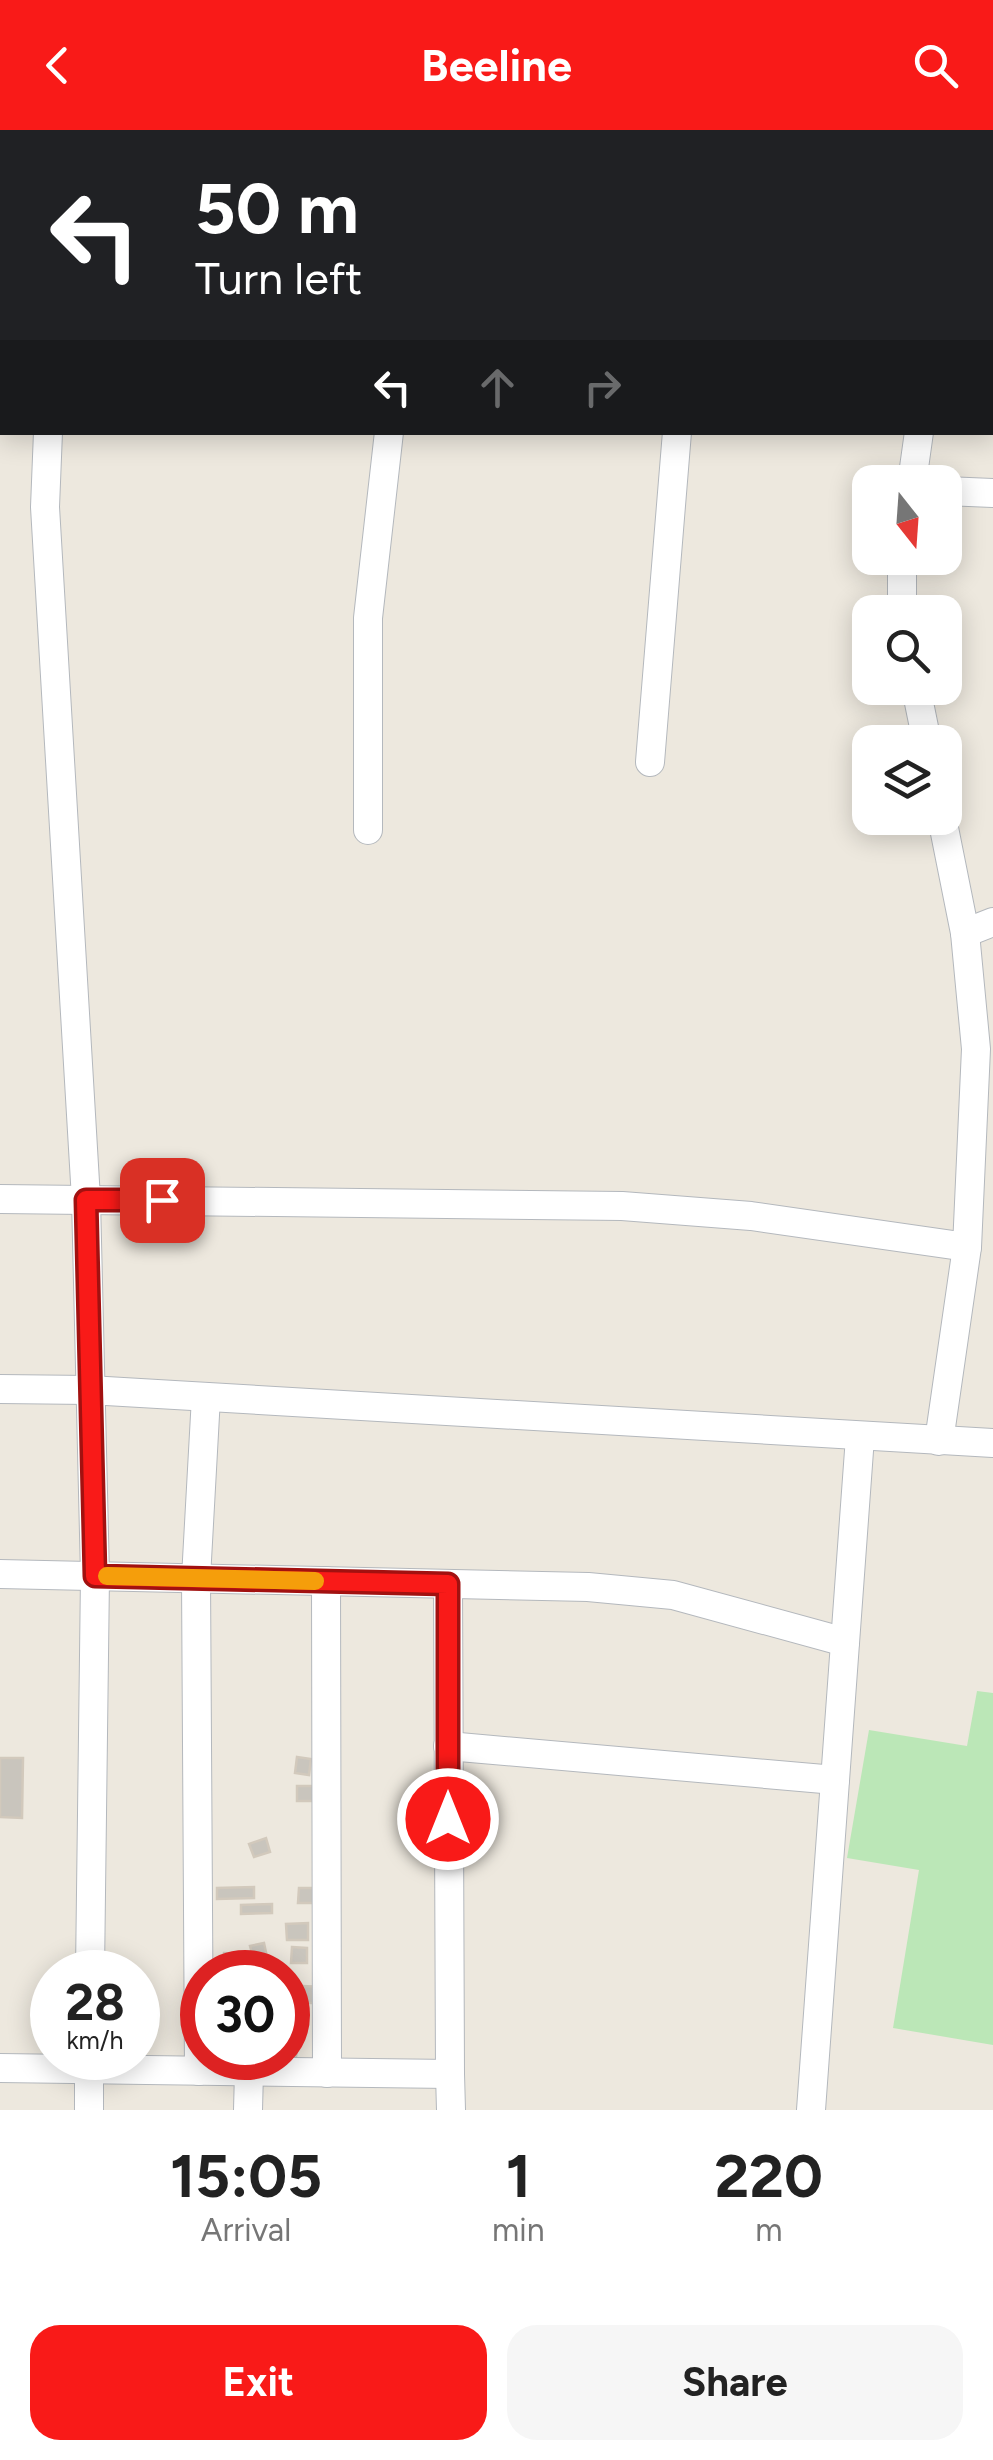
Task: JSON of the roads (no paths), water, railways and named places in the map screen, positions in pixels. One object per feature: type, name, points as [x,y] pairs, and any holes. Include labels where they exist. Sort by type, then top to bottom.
[{"type":"street","points":[[48,435],[45,507],[86,1200],[95,1576],[90,1950]]},
{"type":"street","points":[[368,830],[368,618],[389,435]]},
{"type":"street","points":[[650,762],[677,435]]},
{"type":"street","points":[[914,465],[919,435]]},
{"type":"street","points":[[962,492],[993,493]]},
{"type":"street","points":[[939,1441],[968,1247],[976,1049],[965,934],[945,835]]},
{"type":"street","points":[[965,934],[993,922]]},
{"type":"street","points":[[0,1199],[622,1206],[752,1216],[968,1247]]},
{"type":"street","points":[[0,1389],[89,1390],[993,1443]]},
{"type":"street","points":[[198,1950],[196,1578],[206,1397]]},
{"type":"street","points":[[811,2110],[860,1437]]},
{"type":"street","points":[[0,1574],[588,1588],[673,1595],[845,1642]]},
{"type":"street","points":[[326,1581],[327,2073]]},
{"type":"street","points":[[448,1584],[451,2110]]},
{"type":"street","points":[[448,1746],[835,1780]]},
{"type":"street","points":[[0,2068],[30,2066]]},
{"type":"street","points":[[310,2073],[450,2074]]},
{"type":"street","points":[[88,2110],[89,2080]]},
{"type":"street","points":[[248,2110],[249,2080]]}]
